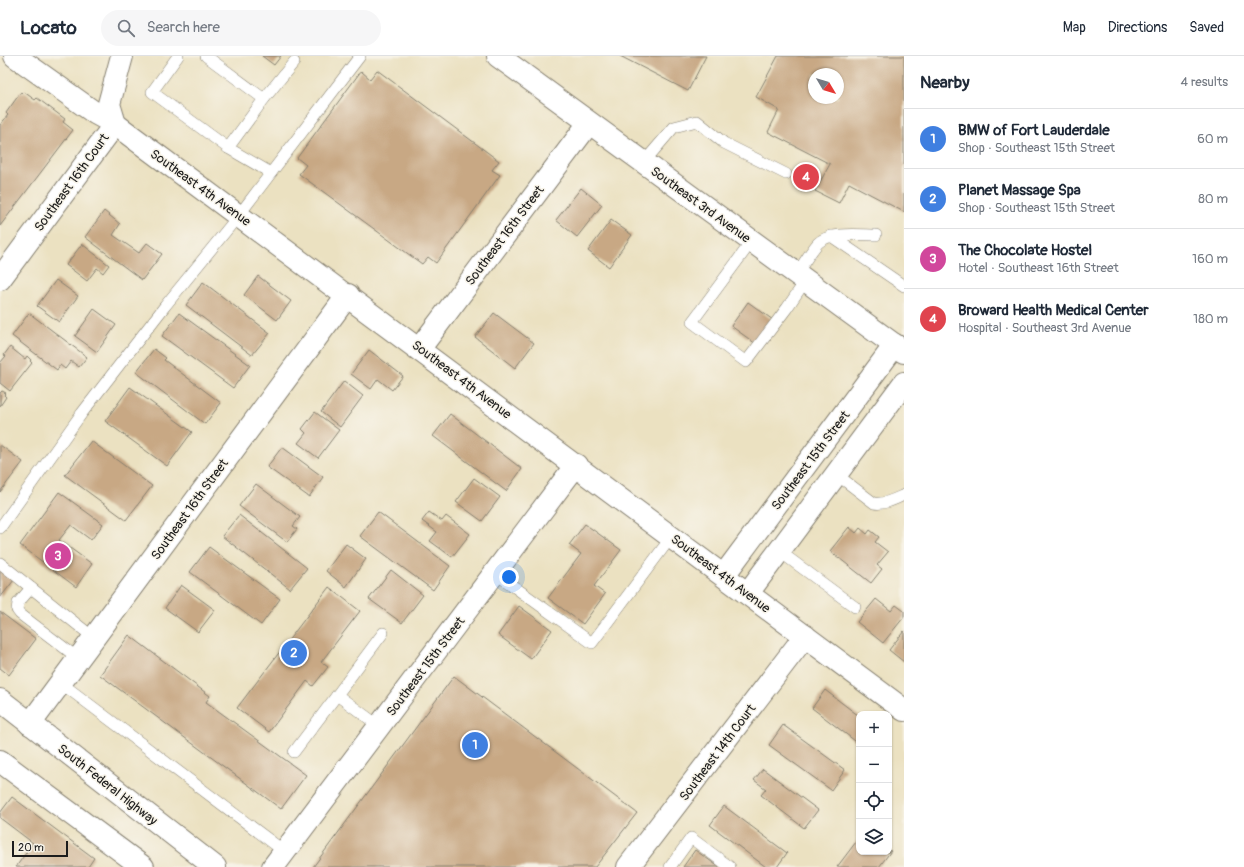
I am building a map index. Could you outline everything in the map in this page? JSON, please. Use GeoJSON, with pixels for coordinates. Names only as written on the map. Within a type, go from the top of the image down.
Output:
{"type":"FeatureCollection","features":[{"type":"Feature","properties":{"kind":"street","name":"Southeast 4th Avenue"},"geometry":{"type":"LineString","coordinates":[[15,56],[95,113],[115,124],[348,295],[904,710]]}},
{"type":"Feature","properties":{"kind":"street","name":"Southeast 16th Court"},"geometry":{"type":"LineString","coordinates":[[0,279],[115,124],[109,104],[122,56]]}},
{"type":"Feature","properties":{"kind":"street","name":"Southeast 3rd Avenue"},"geometry":{"type":"LineString","coordinates":[[498,56],[900,349]]}},
{"type":"Feature","properties":{"kind":"street","name":"Southeast 16th Street"},"geometry":{"type":"LineString","coordinates":[[420,348],[589,123]]}},
{"type":"Feature","properties":{"kind":"street","name":"Southeast 16th Street"},"geometry":{"type":"LineString","coordinates":[[30,724],[348,295]]}},
{"type":"Feature","properties":{"kind":"street","name":"Southeast 15th Street"},"geometry":{"type":"LineString","coordinates":[[724,575],[900,349]]}},
{"type":"Feature","properties":{"kind":"street"},"geometry":{"type":"LineString","coordinates":[[748,593],[904,383]]}},
{"type":"Feature","properties":{"kind":"street","name":"Southeast 15th Street"},"geometry":{"type":"LineString","coordinates":[[279,859],[576,465]]}},
{"type":"Feature","properties":{"kind":"street","name":"Southeast 14th Court"},"geometry":{"type":"LineString","coordinates":[[628,867],[805,636]]}},
{"type":"Feature","properties":{"kind":"street","name":"South Federal Highway"},"geometry":{"type":"LineString","coordinates":[[0,700],[215,867]]}},
{"type":"Feature","properties":{"kind":"street"},"geometry":{"type":"LineString","coordinates":[[0,761],[142,867]]}},
{"type":"Feature","properties":{"kind":"lane"},"geometry":{"type":"LineString","coordinates":[[178,56],[152,92],[228,148],[271,173]]}},
{"type":"Feature","properties":{"kind":"lane"},"geometry":{"type":"LineString","coordinates":[[206,56],[264,100]]}},
{"type":"Feature","properties":{"kind":"lane"},"geometry":{"type":"LineString","coordinates":[[0,528],[82,413],[165,306],[239,215],[360,56]]}},
{"type":"Feature","properties":{"kind":"lane"},"geometry":{"type":"LineString","coordinates":[[228,148],[294,62]]}},
{"type":"Feature","properties":{"kind":"lane"},"geometry":{"type":"LineString","coordinates":[[644,162],[674,127],[697,121],[724,143],[786,174]]}},
{"type":"Feature","properties":{"kind":"lane"},"geometry":{"type":"LineString","coordinates":[[752,241],[692,322],[746,362],[788,308],[801,277],[819,242],[831,236],[876,235]]}},
{"type":"Feature","properties":{"kind":"lane"},"geometry":{"type":"LineString","coordinates":[[831,236],[904,286]]}},
{"type":"Feature","properties":{"kind":"lane"},"geometry":{"type":"LineString","coordinates":[[836,474],[874,502],[879,504],[904,495]]}},
{"type":"Feature","properties":{"kind":"lane"},"geometry":{"type":"LineString","coordinates":[[495,573],[592,643],[672,536]]}},
{"type":"Feature","properties":{"kind":"lane"},"geometry":{"type":"LineString","coordinates":[[779,551],[855,607]]}},
{"type":"Feature","properties":{"kind":"lane"},"geometry":{"type":"LineString","coordinates":[[0,563],[94,638]]}},
{"type":"Feature","properties":{"kind":"lane"},"geometry":{"type":"LineString","coordinates":[[30,588],[18,603],[17,610],[20,614],[79,659]]}},
{"type":"Feature","properties":{"kind":"lane"},"geometry":{"type":"LineString","coordinates":[[294,752],[383,633]]}},
{"type":"Feature","properties":{"kind":"lane"},"geometry":{"type":"LineString","coordinates":[[61,683],[279,859]]}},
{"type":"Feature","properties":{"kind":"lane"},"geometry":{"type":"LineString","coordinates":[[337,695],[380,726]]}},
{"type":"Feature","properties":{"kind":"lane"},"geometry":{"type":"LineString","coordinates":[[670,867],[691,838],[730,867]]}},
{"type":"Feature","properties":{"kind":"building"},"geometry":{"type":"Polygon","coordinates":[[[262,56],[281,56],[274,65],[262,56]]]}},
{"type":"Feature","properties":{"kind":"building"},"geometry":{"type":"Polygon","coordinates":[[[620,56],[706,56],[688,91],[620,56]]]}},
{"type":"Feature","properties":{"kind":"building"},"geometry":{"type":"Polygon","coordinates":[[[778,56],[904,56],[904,212],[849,183],[839,203],[815,191],[830,164],[768,132],[779,110],[756,97],[778,56]]]}},
{"type":"Feature","properties":{"kind":"building"},"geometry":{"type":"Polygon","coordinates":[[[377,70],[499,161],[492,170],[500,175],[436,263],[428,257],[422,264],[299,174],[306,165],[297,158],[361,71],[370,79],[377,70]]]}},
{"type":"Feature","properties":{"kind":"building"},"geometry":{"type":"Polygon","coordinates":[[[21,92],[23,94],[24,92],[35,100],[37,98],[65,119],[63,122],[73,130],[0,226],[0,125],[8,115],[6,113],[21,92]]]}},
{"type":"Feature","properties":{"kind":"building"},"geometry":{"type":"Polygon","coordinates":[[[581,188],[602,205],[577,237],[556,220],[581,188]]]}},
{"type":"Feature","properties":{"kind":"building"},"geometry":{"type":"Polygon","coordinates":[[[104,211],[120,224],[113,235],[139,253],[147,243],[162,254],[142,280],[85,237],[104,211]]]}},
{"type":"Feature","properties":{"kind":"building"},"geometry":{"type":"Polygon","coordinates":[[[611,220],[632,235],[609,267],[588,251],[611,220]]]}},
{"type":"Feature","properties":{"kind":"building"},"geometry":{"type":"Polygon","coordinates":[[[82,244],[109,265],[103,273],[97,268],[87,281],[66,265],[82,244]]]}},
{"type":"Feature","properties":{"kind":"building"},"geometry":{"type":"Polygon","coordinates":[[[258,276],[291,301],[277,320],[244,295],[258,276]]]}},
{"type":"Feature","properties":{"kind":"building"},"geometry":{"type":"Polygon","coordinates":[[[56,280],[78,296],[59,322],[37,306],[56,280]]]}},
{"type":"Feature","properties":{"kind":"building"},"geometry":{"type":"Polygon","coordinates":[[[203,282],[270,333],[252,355],[186,305],[203,282]]]}},
{"type":"Feature","properties":{"kind":"building"},"geometry":{"type":"Polygon","coordinates":[[[748,302],[773,320],[756,344],[731,326],[748,302]]]}},
{"type":"Feature","properties":{"kind":"building"},"geometry":{"type":"Polygon","coordinates":[[[94,309],[116,325],[97,352],[75,336],[94,309]]]}},
{"type":"Feature","properties":{"kind":"building"},"geometry":{"type":"Polygon","coordinates":[[[29,313],[87,357],[79,367],[71,361],[65,369],[60,365],[57,370],[12,336],[29,313]]]}},
{"type":"Feature","properties":{"kind":"building"},"geometry":{"type":"Polygon","coordinates":[[[179,313],[250,365],[233,388],[162,336],[179,313]]]}},
{"type":"Feature","properties":{"kind":"building"},"geometry":{"type":"Polygon","coordinates":[[[494,313],[534,343],[515,368],[475,337],[494,313]]]}},
{"type":"Feature","properties":{"kind":"building"},"geometry":{"type":"Polygon","coordinates":[[[10,347],[25,359],[27,356],[32,363],[10,391],[0,383],[0,363],[6,356],[4,355],[10,347]]]}},
{"type":"Feature","properties":{"kind":"building"},"geometry":{"type":"Polygon","coordinates":[[[154,349],[166,358],[164,360],[221,403],[205,424],[136,372],[154,349]]]}},
{"type":"Feature","properties":{"kind":"building"},"geometry":{"type":"Polygon","coordinates":[[[369,350],[403,376],[392,390],[378,379],[371,389],[351,374],[369,350]]]}},
{"type":"Feature","properties":{"kind":"building"},"geometry":{"type":"Polygon","coordinates":[[[344,381],[363,396],[340,427],[321,412],[344,381]]]}},
{"type":"Feature","properties":{"kind":"building"},"geometry":{"type":"Polygon","coordinates":[[[130,387],[192,432],[167,466],[105,421],[130,387]]]}},
{"type":"Feature","properties":{"kind":"building"},"geometry":{"type":"Polygon","coordinates":[[[2,391],[6,393],[4,395],[6,397],[0,406],[0,393],[2,391]]]}},
{"type":"Feature","properties":{"kind":"building"},"geometry":{"type":"Polygon","coordinates":[[[315,412],[339,430],[318,458],[298,443],[306,433],[302,429],[315,412]]]}},
{"type":"Feature","properties":{"kind":"building"},"geometry":{"type":"Polygon","coordinates":[[[450,414],[522,469],[506,491],[433,436],[450,414]]]}},
{"type":"Feature","properties":{"kind":"building"},"geometry":{"type":"Polygon","coordinates":[[[91,441],[152,486],[126,520],[65,475],[91,441]]]}},
{"type":"Feature","properties":{"kind":"building"},"geometry":{"type":"Polygon","coordinates":[[[0,445],[23,462],[0,492],[0,445]]]}},
{"type":"Feature","properties":{"kind":"building"},"geometry":{"type":"Polygon","coordinates":[[[282,447],[323,477],[309,497],[267,467],[282,447]]]}},
{"type":"Feature","properties":{"kind":"building"},"geometry":{"type":"Polygon","coordinates":[[[474,478],[500,497],[482,521],[456,502],[474,478]]]}},
{"type":"Feature","properties":{"kind":"building"},"geometry":{"type":"Polygon","coordinates":[[[256,484],[300,517],[293,526],[297,529],[287,542],[239,506],[256,484]]]}},
{"type":"Feature","properties":{"kind":"building"},"geometry":{"type":"Polygon","coordinates":[[[59,492],[103,524],[91,540],[71,525],[59,540],[92,564],[76,587],[20,545],[59,492]]]}},
{"type":"Feature","properties":{"kind":"building"},"geometry":{"type":"Polygon","coordinates":[[[378,512],[450,566],[433,590],[360,536],[378,512]]]}},
{"type":"Feature","properties":{"kind":"building"},"geometry":{"type":"Polygon","coordinates":[[[429,512],[442,521],[446,516],[470,534],[452,557],[430,541],[437,532],[422,521],[429,512]]]}},
{"type":"Feature","properties":{"kind":"building"},"geometry":{"type":"Polygon","coordinates":[[[239,515],[307,568],[290,589],[222,536],[239,515]]]}},
{"type":"Feature","properties":{"kind":"building"},"geometry":{"type":"Polygon","coordinates":[[[585,524],[621,550],[594,586],[605,594],[583,624],[548,598],[581,554],[569,545],[585,524]]]}},
{"type":"Feature","properties":{"kind":"building"},"geometry":{"type":"Polygon","coordinates":[[[849,527],[856,533],[860,528],[867,534],[870,530],[879,537],[875,542],[888,552],[877,565],[882,569],[871,583],[830,551],[849,527]]]}},
{"type":"Feature","properties":{"kind":"building"},"geometry":{"type":"Polygon","coordinates":[[[346,544],[366,559],[346,587],[326,571],[346,544]]]}},
{"type":"Feature","properties":{"kind":"building"},"geometry":{"type":"Polygon","coordinates":[[[209,547],[280,599],[261,625],[190,572],[209,547]]]}},
{"type":"Feature","properties":{"kind":"building"},"geometry":{"type":"Polygon","coordinates":[[[0,570],[14,580],[0,598],[0,570]]]}},
{"type":"Feature","properties":{"kind":"building"},"geometry":{"type":"Polygon","coordinates":[[[391,570],[423,595],[402,623],[369,599],[391,570]]]}},
{"type":"Feature","properties":{"kind":"building"},"geometry":{"type":"Polygon","coordinates":[[[181,585],[215,610],[198,632],[165,608],[181,585]]]}},
{"type":"Feature","properties":{"kind":"building"},"geometry":{"type":"Polygon","coordinates":[[[329,587],[360,611],[321,662],[328,667],[313,686],[307,681],[269,732],[237,708],[329,587]]]}},
{"type":"Feature","properties":{"kind":"building"},"geometry":{"type":"Polygon","coordinates":[[[876,599],[891,611],[896,605],[904,611],[904,617],[883,643],[857,622],[876,599]]]}},
{"type":"Feature","properties":{"kind":"building"},"geometry":{"type":"Polygon","coordinates":[[[519,606],[552,630],[531,659],[498,635],[519,606]]]}},
{"type":"Feature","properties":{"kind":"building"},"geometry":{"type":"Polygon","coordinates":[[[0,612],[36,639],[9,675],[0,668],[0,612]]]}},
{"type":"Feature","properties":{"kind":"building"},"geometry":{"type":"Polygon","coordinates":[[[904,631],[904,662],[889,650],[904,631]]]}},
{"type":"Feature","properties":{"kind":"building"},"geometry":{"type":"Polygon","coordinates":[[[129,635],[210,696],[206,702],[306,775],[281,809],[100,675],[129,635]]]}},
{"type":"Feature","properties":{"kind":"building"},"geometry":{"type":"Polygon","coordinates":[[[454,676],[637,813],[595,867],[313,867],[454,676]]]}},
{"type":"Feature","properties":{"kind":"building"},"geometry":{"type":"Polygon","coordinates":[[[825,690],[856,714],[856,742],[812,708],[825,690]]]}},
{"type":"Feature","properties":{"kind":"building"},"geometry":{"type":"Polygon","coordinates":[[[783,725],[845,770],[831,790],[769,745],[783,725]]]}},
{"type":"Feature","properties":{"kind":"building"},"geometry":{"type":"Polygon","coordinates":[[[763,769],[818,810],[804,828],[761,795],[766,789],[754,780],[763,769]]]}},
{"type":"Feature","properties":{"kind":"building"},"geometry":{"type":"Polygon","coordinates":[[[12,797],[94,858],[88,867],[16,867],[33,843],[0,818],[0,813],[12,797]]]}},
{"type":"Feature","properties":{"kind":"building"},"geometry":{"type":"Polygon","coordinates":[[[724,806],[787,853],[777,867],[766,867],[710,825],[724,806]]]}},
{"type":"Feature","properties":{"kind":"building"},"geometry":{"type":"Polygon","coordinates":[[[856,842],[856,855],[888,855],[879,867],[837,867],[856,842]]]}},
{"type":"Feature","properties":{"kind":"building"},"geometry":{"type":"Polygon","coordinates":[[[695,850],[719,867],[683,867],[695,850]]]}},
{"type":"Feature","properties":{"kind":"place","name":"Broward Health Medical Center"},"geometry":{"type":"Point","coordinates":[806,177]}},
{"type":"Feature","properties":{"kind":"place","name":"The Chocolate Hostel"},"geometry":{"type":"Point","coordinates":[58,556]}},
{"type":"Feature","properties":{"kind":"place","name":"Planet Massage Spa"},"geometry":{"type":"Point","coordinates":[294,653]}},
{"type":"Feature","properties":{"kind":"place","name":"BMW of Fort Lauderdale"},"geometry":{"type":"Point","coordinates":[475,745]}}]}
